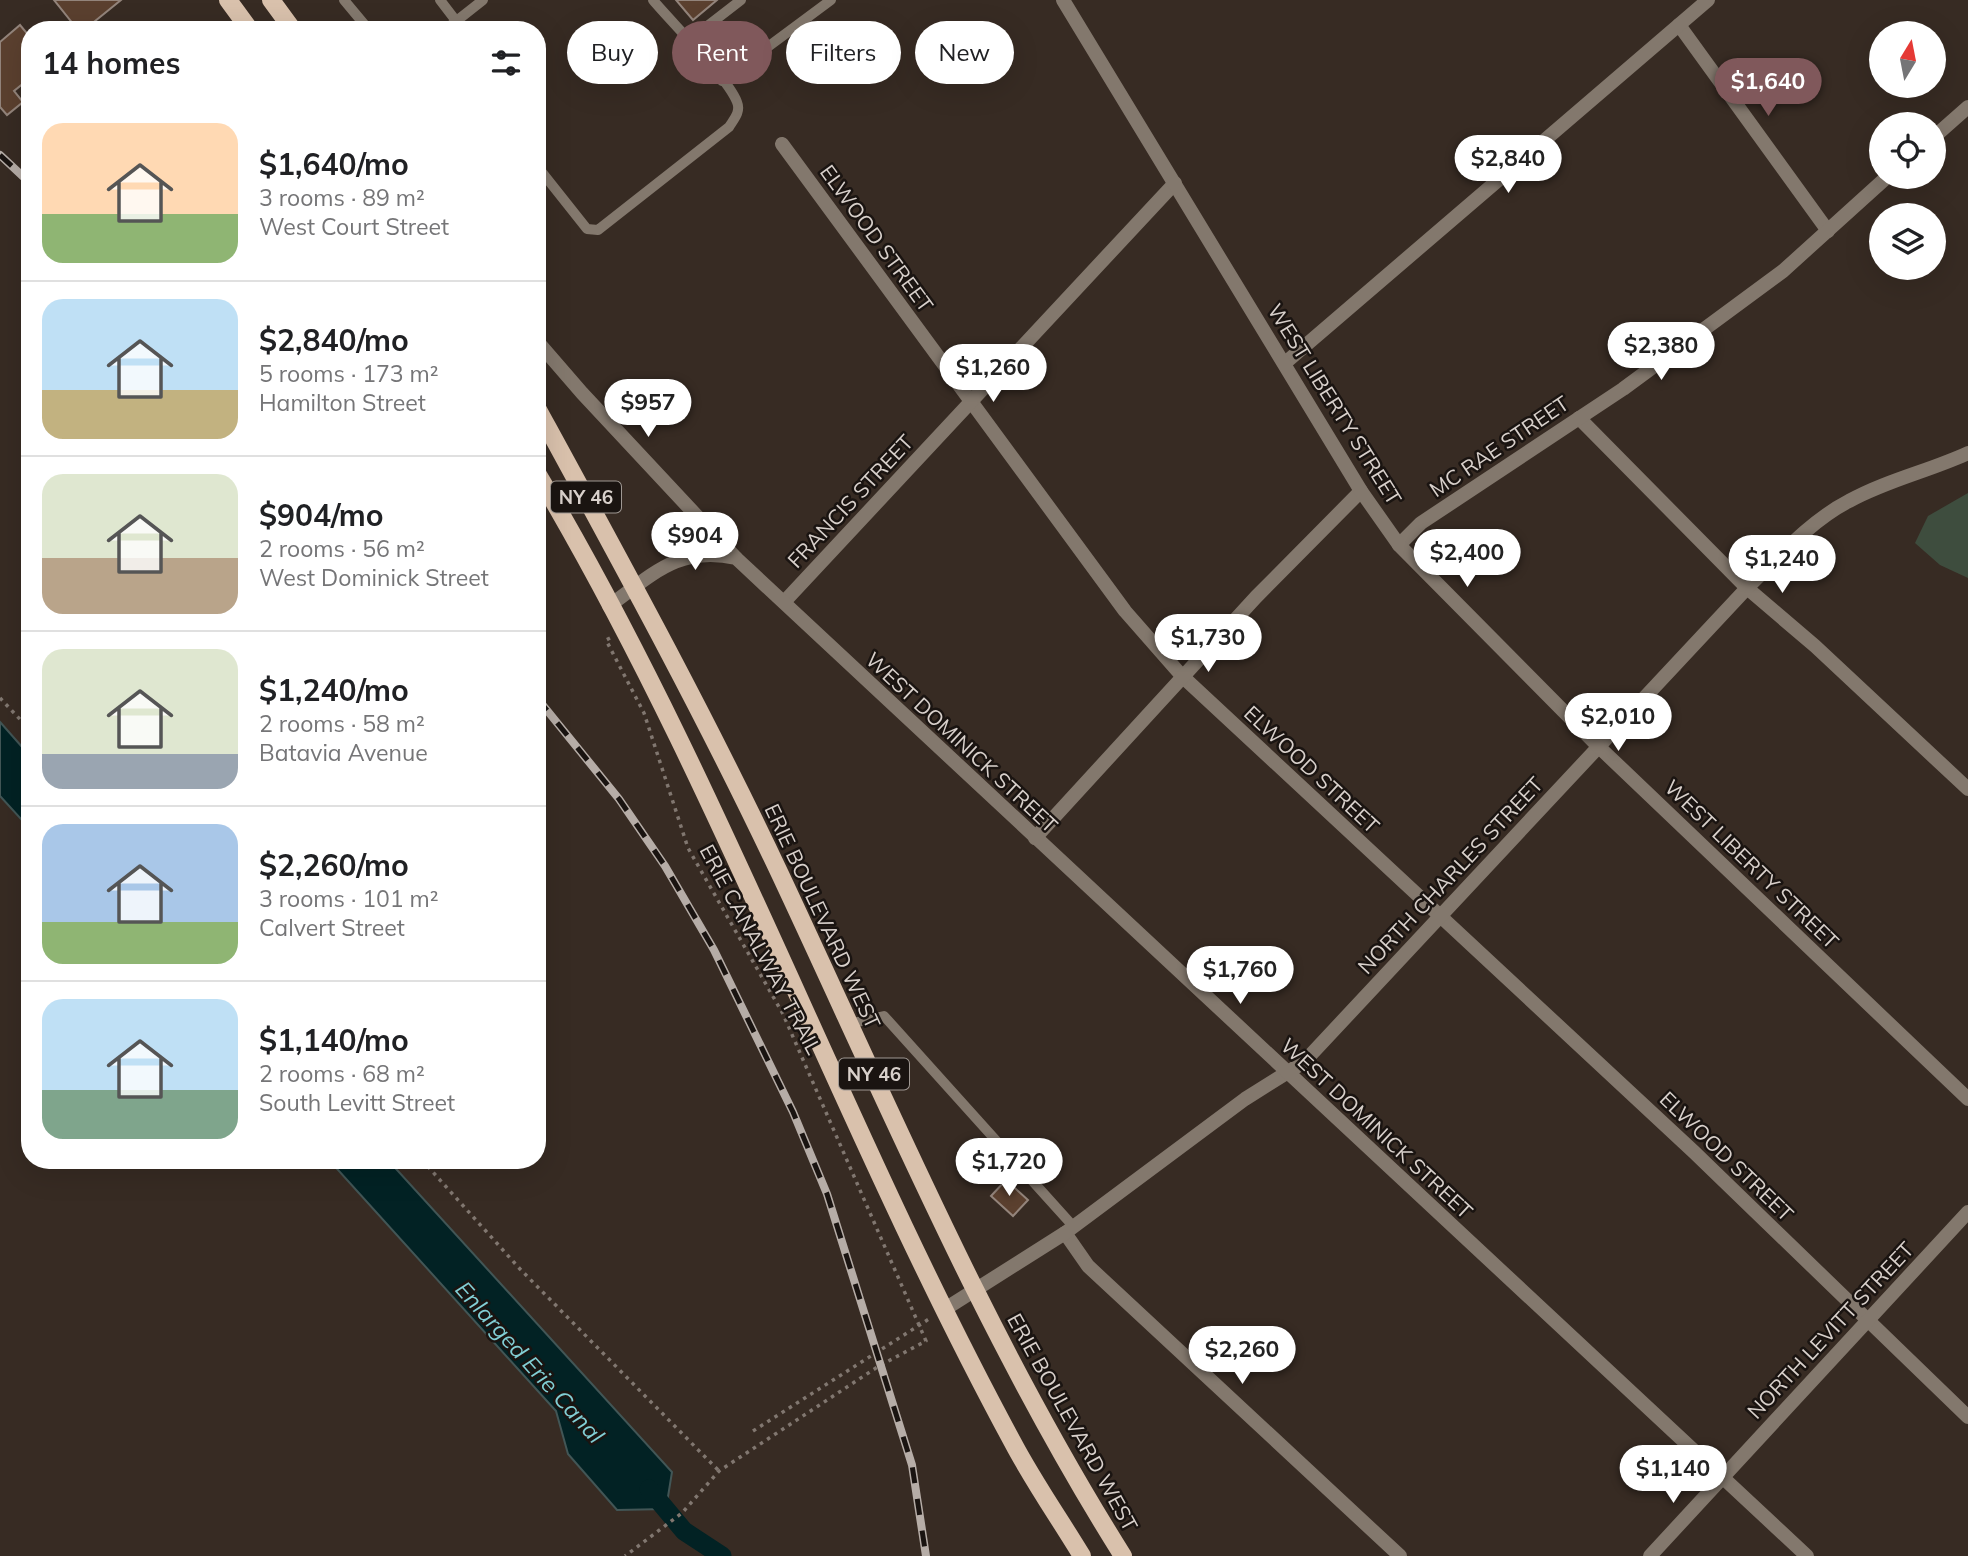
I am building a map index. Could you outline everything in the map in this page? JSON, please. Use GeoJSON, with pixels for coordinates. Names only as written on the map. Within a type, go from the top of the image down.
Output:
{"type":"FeatureCollection","features":[{"type":"Feature","properties":{"kind":"main road"},"geometry":{"type":"LineString","coordinates":[[228,0],[243,21]]}},
{"type":"Feature","properties":{"kind":"main road"},"geometry":{"type":"LineString","coordinates":[[271,0],[286,21]]}},
{"type":"Feature","properties":{"kind":"main road","name":"ERIE BOULEVARD WEST"},"geometry":{"type":"LineString","coordinates":[[546,424],[636,586],[779,871],[974,1289],[1069,1470],[1123,1556]]}},
{"type":"Feature","properties":{"kind":"main road","name":"NY 46"},"geometry":{"type":"LineString","coordinates":[[546,490],[670,720],[945,1309],[1013,1443],[1082,1556]]}},
{"type":"Feature","properties":{"kind":"street","name":"WEST LIBERTY STREET"},"geometry":{"type":"LineString","coordinates":[[1063,0],[1361,491],[1399,545],[1599,747],[1968,1099]]}},
{"type":"Feature","properties":{"kind":"street"},"geometry":{"type":"LineString","coordinates":[[1285,363],[1708,0]]}},
{"type":"Feature","properties":{"kind":"street"},"geometry":{"type":"LineString","coordinates":[[1679,25],[1828,231]]}},
{"type":"Feature","properties":{"kind":"street"},"geometry":{"type":"LineString","coordinates":[[1946,126],[1968,107]]}},
{"type":"Feature","properties":{"kind":"street","name":"ELWOOD STREET"},"geometry":{"type":"LineString","coordinates":[[782,144],[1125,611],[1182,676],[1694,1152],[1968,1417]]}},
{"type":"Feature","properties":{"kind":"street","name":"FRANCIS STREET"},"geometry":{"type":"LineString","coordinates":[[785,601],[1175,183]]}},
{"type":"Feature","properties":{"kind":"street","name":"MC RAE STREET"},"geometry":{"type":"LineString","coordinates":[[1399,545],[1421,523],[1579,418],[1783,271],[1874,189]]}},
{"type":"Feature","properties":{"kind":"street","name":"WEST DOMINICK STREET"},"geometry":{"type":"LineString","coordinates":[[546,351],[736,558],[1807,1556]]}},
{"type":"Feature","properties":{"kind":"street"},"geometry":{"type":"LineString","coordinates":[[1579,418],[1747,588],[1815,646],[1968,789]]}},
{"type":"Feature","properties":{"kind":"street","name":"NORTH CHARLES STREET"},"geometry":{"type":"LineString","coordinates":[[945,1309],[1069,1230],[1245,1099],[1304,1062],[1747,588],[1797,540],[1846,502],[1885,482],[1968,453]]}},
{"type":"Feature","properties":{"kind":"street"},"geometry":{"type":"LineString","coordinates":[[1035,838],[1182,676],[1361,491]]}},
{"type":"Feature","properties":{"kind":"street"},"geometry":{"type":"LineString","coordinates":[[609,606],[674,561],[692,554],[716,553],[736,558]]}},
{"type":"Feature","properties":{"kind":"street","name":"NORTH LEVITT STREET"},"geometry":{"type":"LineString","coordinates":[[1650,1556],[1968,1212]]}},
{"type":"Feature","properties":{"kind":"street"},"geometry":{"type":"LineString","coordinates":[[1069,1230],[1088,1266],[1401,1556]]}},
{"type":"Feature","properties":{"kind":"lane"},"geometry":{"type":"LineString","coordinates":[[344,0],[362,21]]}},
{"type":"Feature","properties":{"kind":"lane"},"geometry":{"type":"LineString","coordinates":[[440,0],[456,21],[483,0]]}},
{"type":"Feature","properties":{"kind":"lane"},"geometry":{"type":"LineString","coordinates":[[653,0],[672,22]]}},
{"type":"Feature","properties":{"kind":"lane"},"geometry":{"type":"LineString","coordinates":[[714,21],[741,0]]}},
{"type":"Feature","properties":{"kind":"lane"},"geometry":{"type":"LineString","coordinates":[[772,44],[831,0]]}},
{"type":"Feature","properties":{"kind":"lane"},"geometry":{"type":"LineString","coordinates":[[546,177],[587,229],[598,230],[729,127],[738,115],[737,103],[724,84]]}},
{"type":"Feature","properties":{"kind":"lane"},"geometry":{"type":"LineString","coordinates":[[849,1024],[884,1016],[1069,1230]]}},
{"type":"Feature","properties":{"kind":"path","name":"ERIE CANALWAY TRAIL"},"geometry":{"type":"LineString","coordinates":[[624,632],[606,640],[644,713],[688,848],[783,1014],[919,1325]]}},
{"type":"Feature","properties":{"kind":"path"},"geometry":{"type":"LineString","coordinates":[[0,698],[21,720]]}},
{"type":"Feature","properties":{"kind":"path"},"geometry":{"type":"LineString","coordinates":[[430,1169],[520,1269],[719,1471]]}},
{"type":"Feature","properties":{"kind":"path"},"geometry":{"type":"LineString","coordinates":[[753,1431],[945,1309]]}},
{"type":"Feature","properties":{"kind":"path"},"geometry":{"type":"LineString","coordinates":[[625,1556],[668,1525],[719,1471],[879,1366],[926,1342],[919,1325]]}},
{"type":"Feature","properties":{"kind":"green space"},"geometry":{"type":"Polygon","coordinates":[[[1968,493],[1968,578],[1940,565],[1915,543],[1928,516],[1968,493]]]}},
{"type":"Feature","properties":{"kind":"water"},"geometry":{"type":"Polygon","coordinates":[[[0,722],[21,746],[21,819],[0,796],[0,722]]]}},
{"type":"Feature","properties":{"kind":"water"},"geometry":{"type":"Polygon","coordinates":[[[337,1169],[396,1169],[672,1472],[666,1509],[617,1510],[568,1454],[556,1411],[337,1169]]]}},
{"type":"Feature","properties":{"kind":"building"},"geometry":{"type":"Polygon","coordinates":[[[54,0],[121,0],[95,21],[71,21],[54,0]]]}},
{"type":"Feature","properties":{"kind":"building"},"geometry":{"type":"Polygon","coordinates":[[[676,0],[717,0],[693,20],[676,0]]]}},
{"type":"Feature","properties":{"kind":"building"},"geometry":{"type":"Polygon","coordinates":[[[21,26],[21,85],[14,91],[21,104],[7,115],[0,107],[0,42],[21,26]]]}},
{"type":"Feature","properties":{"kind":"building"},"geometry":{"type":"Polygon","coordinates":[[[1006,1180],[1028,1200],[1013,1216],[991,1196],[1006,1180]]]}},
{"type":"Feature","properties":{"kind":"waterway","name":"Enlarged Erie Canal"},"geometry":{"type":"LineString","coordinates":[[649,1489],[684,1531],[722,1556]]}},
{"type":"Feature","properties":{"kind":"railway"},"geometry":{"type":"LineString","coordinates":[[0,155],[21,175]]}},
{"type":"Feature","properties":{"kind":"railway"},"geometry":{"type":"LineString","coordinates":[[546,709],[619,799],[665,866],[714,950],[793,1112],[827,1194],[912,1465],[926,1556]]}}]}
